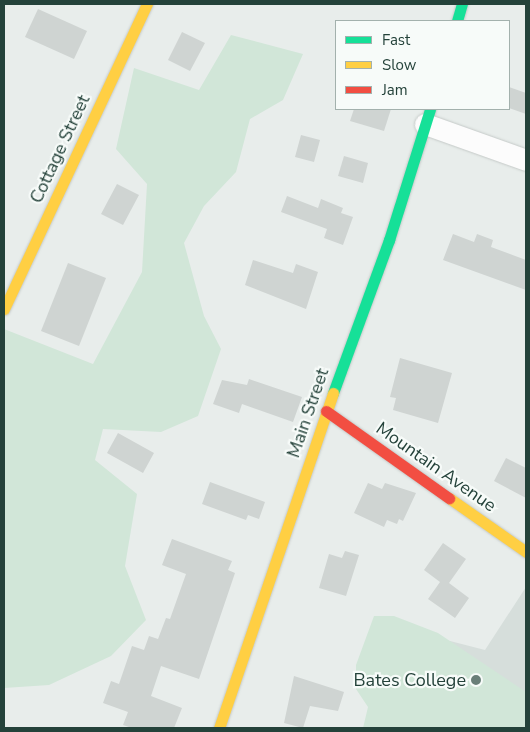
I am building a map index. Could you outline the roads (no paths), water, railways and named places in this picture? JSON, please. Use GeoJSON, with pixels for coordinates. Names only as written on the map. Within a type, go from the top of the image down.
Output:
{"type":"FeatureCollection","features":[{"type":"Feature","properties":{"kind":"main road","name":"Cottage Street"},"geometry":{"type":"LineString","coordinates":[[4,309],[148,4]]}},
{"type":"Feature","properties":{"kind":"main road"},"geometry":{"type":"LineString","coordinates":[[457,20],[462,4]]}},
{"type":"Feature","properties":{"kind":"main road","name":"Main Street"},"geometry":{"type":"LineString","coordinates":[[219,728],[326,411],[390,240],[428,116]]}},
{"type":"Feature","properties":{"kind":"main road","name":"Mountain Avenue"},"geometry":{"type":"LineString","coordinates":[[326,411],[526,552]]}},
{"type":"Feature","properties":{"kind":"street"},"geometry":{"type":"LineString","coordinates":[[428,116],[526,160]]}},
{"type":"Feature","properties":{"kind":"place","name":"Bates College"},"geometry":{"type":"Point","coordinates":[476,680]}}]}
